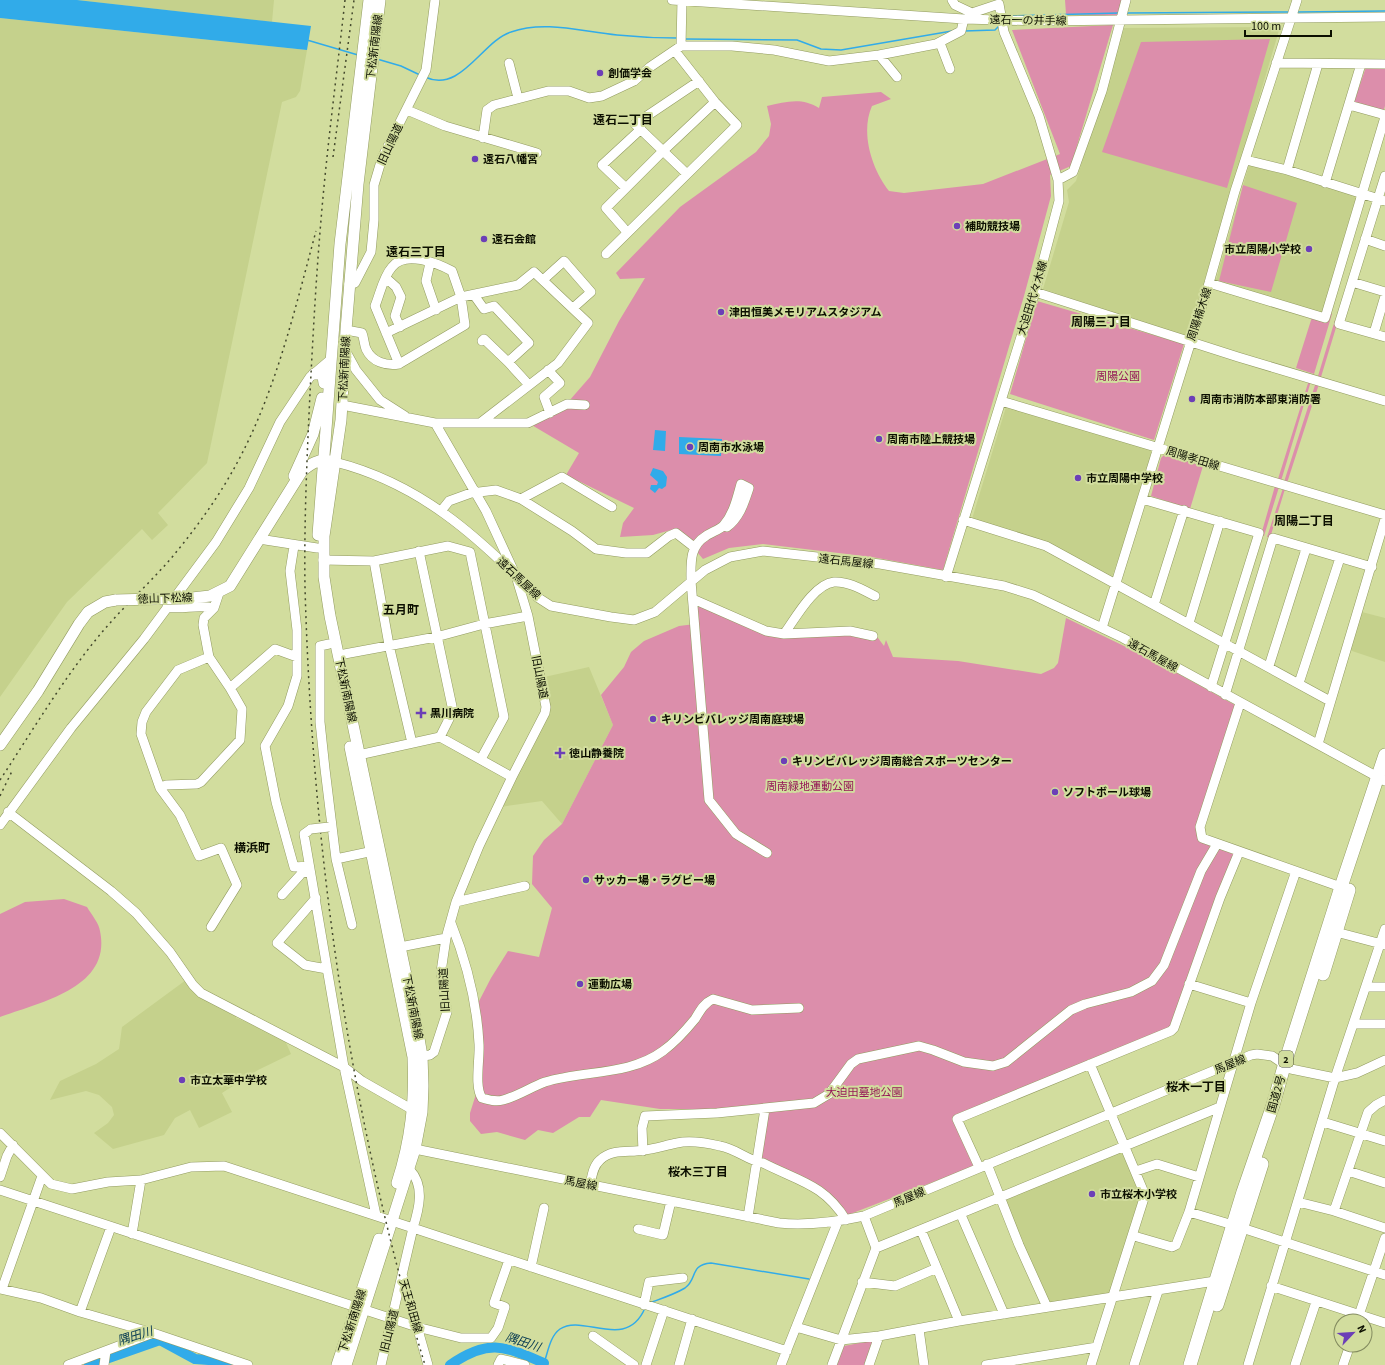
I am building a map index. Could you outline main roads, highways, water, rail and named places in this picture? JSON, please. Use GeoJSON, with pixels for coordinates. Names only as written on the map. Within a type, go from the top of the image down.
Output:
{"type":"FeatureCollection","features":[{"type":"Feature","properties":{"kind":"highway","name":"国道2号"},"geometry":{"type":"LineString","coordinates":[[1198,1365],[1273,1105],[1336,932],[1383,780],[1385,755]]}},
{"type":"Feature","properties":{"kind":"highway","name":"国道2号"},"geometry":{"type":"LineString","coordinates":[[1288,1066],[1341,887],[1383,780]]}},
{"type":"Feature","properties":{"kind":"highway","name":"国道2号"},"geometry":{"type":"LineString","coordinates":[[1190,1365],[1215,1281],[1237,1227]]}},
{"type":"Feature","properties":{"kind":"main road","name":"下松新南陽線"},"geometry":{"type":"LineString","coordinates":[[346,1365],[385,1218],[412,1148],[422,1112],[417,1057],[396,948],[356,756],[329,644],[319,595],[317,548],[322,460],[325,440],[326,380],[330,360],[341,236],[361,56],[369,0]]}},
{"type":"Feature","properties":{"kind":"main road","name":"下松新南陽線"},"geometry":{"type":"LineString","coordinates":[[356,756],[339,655],[328,602],[323,560],[324,536],[342,405],[349,284],[358,184],[380,0]]}},
{"type":"Feature","properties":{"kind":"main road"},"geometry":{"type":"LineString","coordinates":[[302,471],[325,440],[331,426],[338,371],[345,350]]}},
{"type":"Feature","properties":{"kind":"main road"},"geometry":{"type":"LineString","coordinates":[[266,529],[270,515],[298,469],[313,434],[326,380],[321,374],[314,374]]}},
{"type":"Feature","properties":{"kind":"main road"},"geometry":{"type":"LineString","coordinates":[[322,460],[335,462]]}},
{"type":"Feature","properties":{"kind":"main road","name":"徳山下松線"},"geometry":{"type":"LineString","coordinates":[[0,745],[38,691],[88,612],[105,602],[116,600],[192,598],[210,596],[219,593],[230,586],[302,471],[312,463],[322,460]]}},
{"type":"Feature","properties":{"kind":"main road","name":"下松新南陽線"},"geometry":{"type":"LineString","coordinates":[[385,1218],[410,1170],[414,1086],[417,1057]]}},
{"type":"Feature","properties":{"kind":"main road","name":"下松新南陽線"},"geometry":{"type":"LineString","coordinates":[[337,1365],[360,1308]]}},
{"type":"Feature","properties":{"kind":"water"},"geometry":{"type":"Polygon","coordinates":[[[0,0],[77,0],[311,26],[307,50],[0,18],[0,0]]]}},
{"type":"Feature","properties":{"kind":"water"},"geometry":{"type":"Polygon","coordinates":[[[655,430],[666,431],[665,451],[653,450],[655,430]]]}},
{"type":"Feature","properties":{"kind":"water"},"geometry":{"type":"Polygon","coordinates":[[[679,437],[722,439],[721,456],[679,454],[679,437]]]}},
{"type":"Feature","properties":{"kind":"water"},"geometry":{"type":"Polygon","coordinates":[[[653,468],[663,471],[667,477],[666,486],[662,489],[659,488],[655,493],[650,489],[651,485],[657,485],[658,482],[650,475],[653,468]]]}},
{"type":"Feature","properties":{"kind":"waterway"},"geometry":{"type":"LineString","coordinates":[[1297,12],[1385,11]]}},
{"type":"Feature","properties":{"kind":"waterway"},"geometry":{"type":"LineString","coordinates":[[1127,13],[1289,12]]}},
{"type":"Feature","properties":{"kind":"waterway"},"geometry":{"type":"LineString","coordinates":[[1007,16],[1119,13]]}},
{"type":"Feature","properties":{"kind":"waterway"},"geometry":{"type":"LineString","coordinates":[[964,31],[995,30],[1000,25]]}},
{"type":"Feature","properties":{"kind":"waterway"},"geometry":{"type":"LineString","coordinates":[[425,77],[438,80],[450,78],[460,73],[471,64],[500,37],[511,32],[524,29],[551,27],[624,36],[677,38]]}},
{"type":"Feature","properties":{"kind":"waterway"},"geometry":{"type":"LineString","coordinates":[[685,39],[797,40],[821,49],[841,50],[952,31]]}},
{"type":"Feature","properties":{"kind":"waterway"},"geometry":{"type":"LineString","coordinates":[[307,40],[358,55]]}},
{"type":"Feature","properties":{"kind":"waterway"},"geometry":{"type":"LineString","coordinates":[[377,59],[401,66],[420,75]]}},
{"type":"Feature","properties":{"kind":"waterway"},"geometry":{"type":"LineString","coordinates":[[652,1302],[685,1288],[691,1281],[699,1266],[704,1264],[711,1263],[809,1279]]}},
{"type":"Feature","properties":{"kind":"waterway"},"geometry":{"type":"LineString","coordinates":[[546,1365],[544,1363],[550,1344],[560,1329],[569,1325],[616,1330],[627,1328],[637,1321],[645,1308]]}},
{"type":"Feature","properties":{"kind":"waterway","name":"隅田川"},"geometry":{"type":"LineString","coordinates":[[89,1365],[160,1340],[195,1359],[222,1361],[233,1365]]}},
{"type":"Feature","properties":{"kind":"waterway","name":"隅田川"},"geometry":{"type":"LineString","coordinates":[[450,1365],[464,1356],[486,1348],[507,1349],[544,1363]]}},
{"type":"Feature","properties":{"kind":"railway"},"geometry":{"type":"LineString","coordinates":[[345,0],[323,193],[310,393],[305,563],[309,685],[316,783],[326,882],[339,980],[355,1078],[375,1175],[398,1271],[425,1365]]}},
{"type":"Feature","properties":{"kind":"railway"},"geometry":{"type":"LineString","coordinates":[[333,157],[354,0]]}},
{"type":"Feature","properties":{"kind":"railway"},"geometry":{"type":"LineString","coordinates":[[0,780],[49,704],[75,667],[111,621],[156,575],[191,534],[208,511],[237,463],[251,436],[274,379],[292,320],[316,231]]}},
{"type":"Feature","properties":{"kind":"railway"},"geometry":{"type":"LineString","coordinates":[[0,796],[13,769]]}},
{"type":"Feature","properties":{"kind":"place","name":"創価学会"},"geometry":{"type":"Point","coordinates":[600,73]}},
{"type":"Feature","properties":{"kind":"place","name":"遠石八幡宮"},"geometry":{"type":"Point","coordinates":[475,159]}},
{"type":"Feature","properties":{"kind":"place","name":"補助競技場"},"geometry":{"type":"Point","coordinates":[957,226]}},
{"type":"Feature","properties":{"kind":"place","name":"遠石会館"},"geometry":{"type":"Point","coordinates":[484,239]}},
{"type":"Feature","properties":{"kind":"place","name":"市立周陽小学校"},"geometry":{"type":"Point","coordinates":[1309,249]}},
{"type":"Feature","properties":{"kind":"place","name":"津田恒美メモリアムスタジアム"},"geometry":{"type":"Point","coordinates":[721,312]}},
{"type":"Feature","properties":{"kind":"place","name":"周南市消防本部東消防署"},"geometry":{"type":"Point","coordinates":[1192,399]}},
{"type":"Feature","properties":{"kind":"place","name":"周南市陸上競技場"},"geometry":{"type":"Point","coordinates":[879,439]}},
{"type":"Feature","properties":{"kind":"place","name":"周南市水泳場"},"geometry":{"type":"Point","coordinates":[690,447]}},
{"type":"Feature","properties":{"kind":"place","name":"市立周陽中学校"},"geometry":{"type":"Point","coordinates":[1078,478]}},
{"type":"Feature","properties":{"kind":"place","name":"黒川病院"},"geometry":{"type":"Point","coordinates":[421,713]}},
{"type":"Feature","properties":{"kind":"place","name":"キリンビバレッジ周南庭球場"},"geometry":{"type":"Point","coordinates":[653,719]}},
{"type":"Feature","properties":{"kind":"place","name":"徳山静養院"},"geometry":{"type":"Point","coordinates":[560,753]}},
{"type":"Feature","properties":{"kind":"place","name":"キリンビバレッジ周南総合スポーツセンター"},"geometry":{"type":"Point","coordinates":[784,761]}},
{"type":"Feature","properties":{"kind":"place","name":"ソフトボール球場"},"geometry":{"type":"Point","coordinates":[1055,792]}},
{"type":"Feature","properties":{"kind":"place","name":"サッカー場・ラグビー場"},"geometry":{"type":"Point","coordinates":[586,880]}},
{"type":"Feature","properties":{"kind":"place","name":"運動広場"},"geometry":{"type":"Point","coordinates":[580,984]}},
{"type":"Feature","properties":{"kind":"place","name":"市立太華中学校"},"geometry":{"type":"Point","coordinates":[182,1080]}},
{"type":"Feature","properties":{"kind":"place","name":"市立桜木小学校"},"geometry":{"type":"Point","coordinates":[1092,1194]}},
{"type":"Feature","properties":{"kind":"district","name":"遠石二丁目"},"geometry":{"type":"Point","coordinates":[623,120]}},
{"type":"Feature","properties":{"kind":"district","name":"遠石三丁目"},"geometry":{"type":"Point","coordinates":[416,252]}},
{"type":"Feature","properties":{"kind":"district","name":"周陽三丁目"},"geometry":{"type":"Point","coordinates":[1101,322]}},
{"type":"Feature","properties":{"kind":"district","name":"周陽二丁目"},"geometry":{"type":"Point","coordinates":[1304,521]}},
{"type":"Feature","properties":{"kind":"district","name":"五月町"},"geometry":{"type":"Point","coordinates":[401,610]}},
{"type":"Feature","properties":{"kind":"district","name":"横浜町"},"geometry":{"type":"Point","coordinates":[252,848]}},
{"type":"Feature","properties":{"kind":"district","name":"桜木一丁目"},"geometry":{"type":"Point","coordinates":[1196,1087]}},
{"type":"Feature","properties":{"kind":"district","name":"桜木三丁目"},"geometry":{"type":"Point","coordinates":[698,1172]}},
{"type":"Feature","properties":{"kind":"park label","name":"周陽公園"},"geometry":{"type":"Point","coordinates":[1118,376]}},
{"type":"Feature","properties":{"kind":"park label","name":"周南緑地運動公園"},"geometry":{"type":"Point","coordinates":[810,786]}},
{"type":"Feature","properties":{"kind":"park label","name":"大迫田墓地公園"},"geometry":{"type":"Point","coordinates":[864,1092]}}]}
